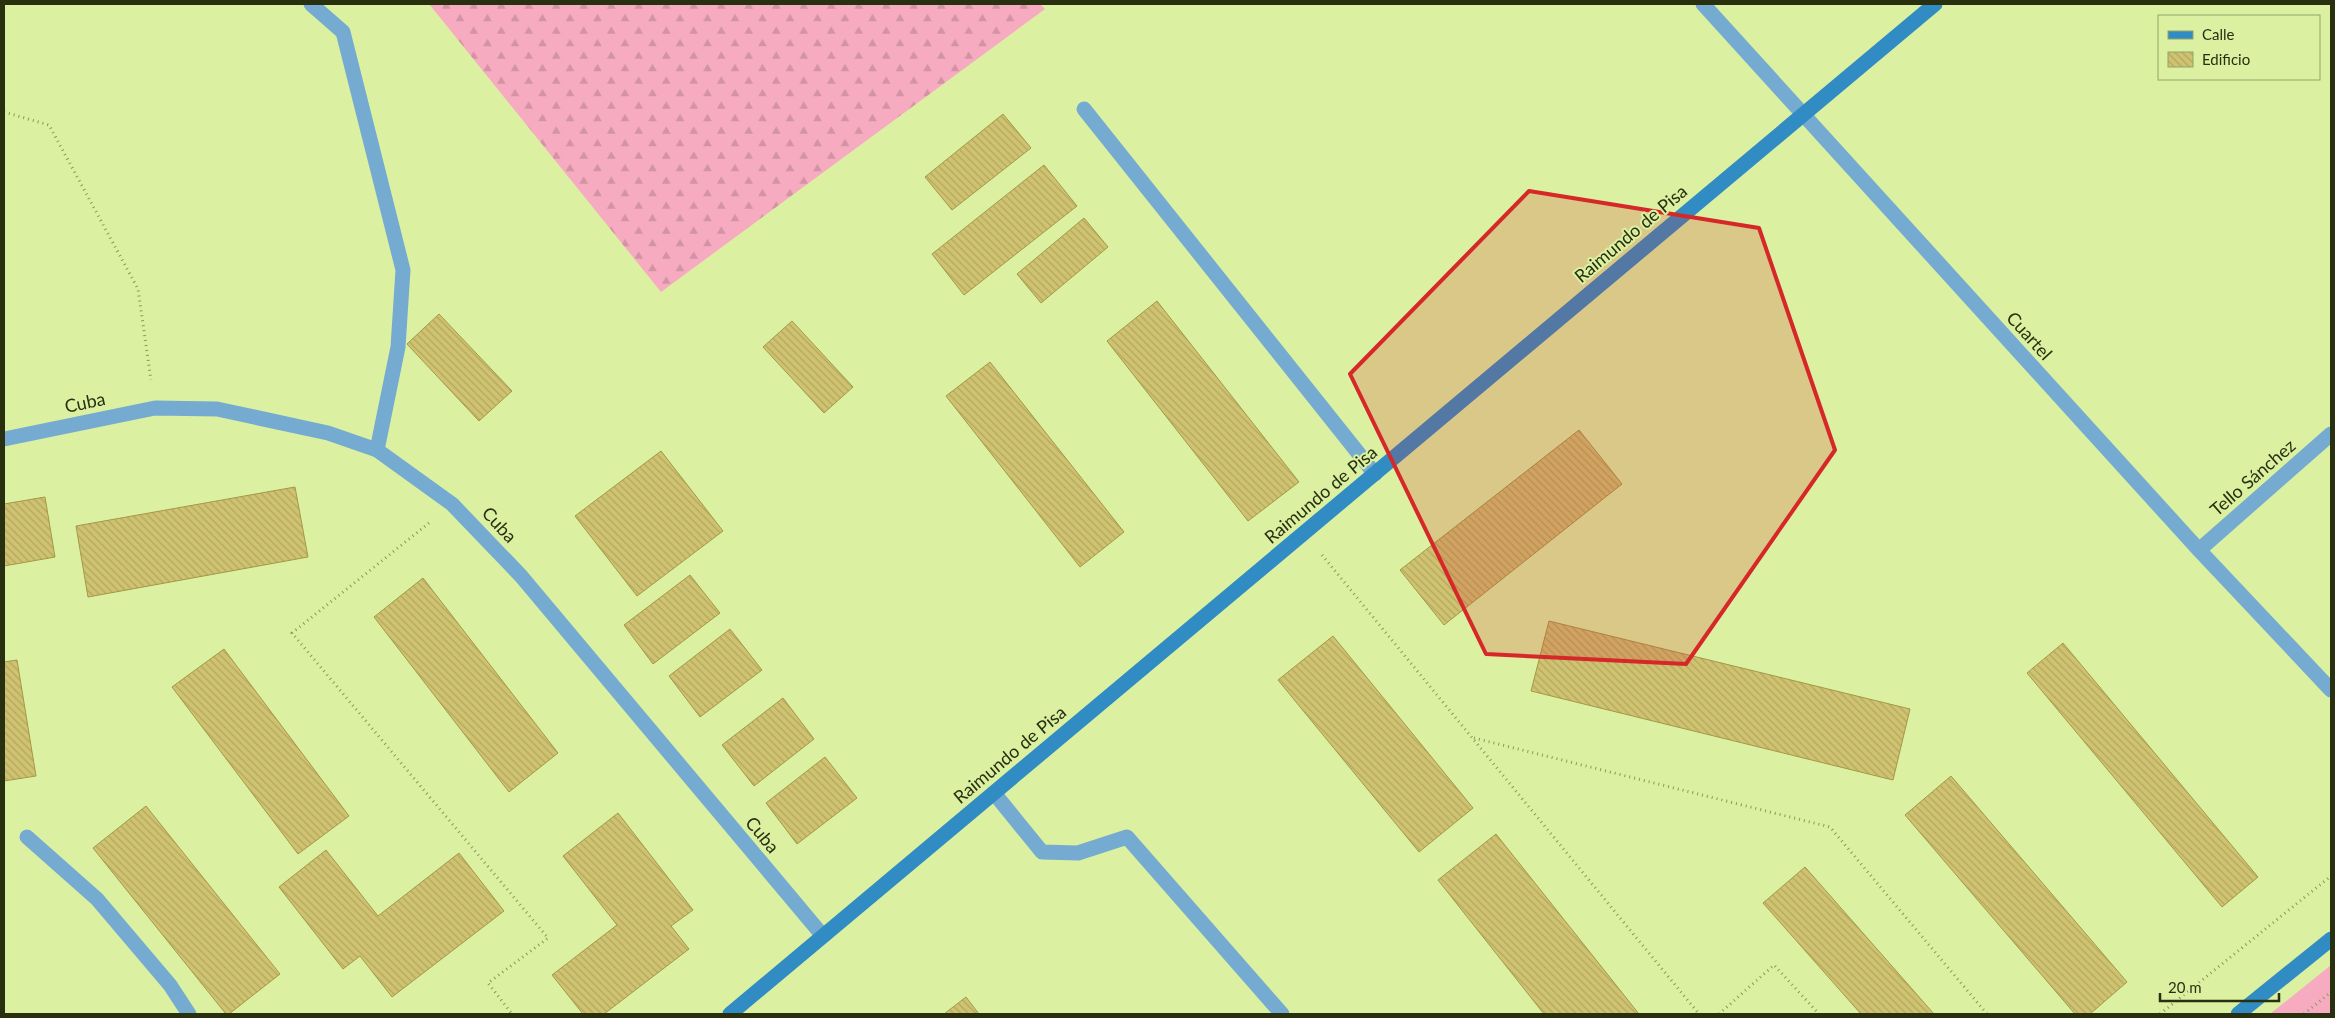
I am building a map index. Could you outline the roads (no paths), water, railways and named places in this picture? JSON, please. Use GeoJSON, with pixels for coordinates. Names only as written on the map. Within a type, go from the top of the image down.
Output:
{"type":"FeatureCollection","features":[{"type":"Feature","properties":{"kind":"street"},"geometry":{"type":"LineString","coordinates":[[311,4],[343,32],[403,270],[398,347],[377,450]]}},
{"type":"Feature","properties":{"kind":"street","name":"Cuartel"},"geometry":{"type":"LineString","coordinates":[[1703,4],[2198,550],[2331,690]]}},
{"type":"Feature","properties":{"kind":"street","name":"Raimundo de Pisa"},"geometry":{"type":"LineString","coordinates":[[730,1014],[1935,4]]}},
{"type":"Feature","properties":{"kind":"street"},"geometry":{"type":"LineString","coordinates":[[1084,109],[1375,474]]}},
{"type":"Feature","properties":{"kind":"street","name":"Cuba"},"geometry":{"type":"LineString","coordinates":[[4,439],[156,408],[216,409],[261,417],[328,433],[377,450],[452,504],[521,576],[823,936]]}},
{"type":"Feature","properties":{"kind":"street","name":"Tello Sánchez"},"geometry":{"type":"LineString","coordinates":[[2198,550],[2331,434]]}},
{"type":"Feature","properties":{"kind":"street"},"geometry":{"type":"LineString","coordinates":[[994,793],[1042,852],[1078,853],[1127,838],[1282,1014]]}},
{"type":"Feature","properties":{"kind":"street"},"geometry":{"type":"LineString","coordinates":[[27,837],[97,899],[170,984],[189,1014]]}},
{"type":"Feature","properties":{"kind":"street"},"geometry":{"type":"LineString","coordinates":[[2238,1014],[2331,939]]}}]}
